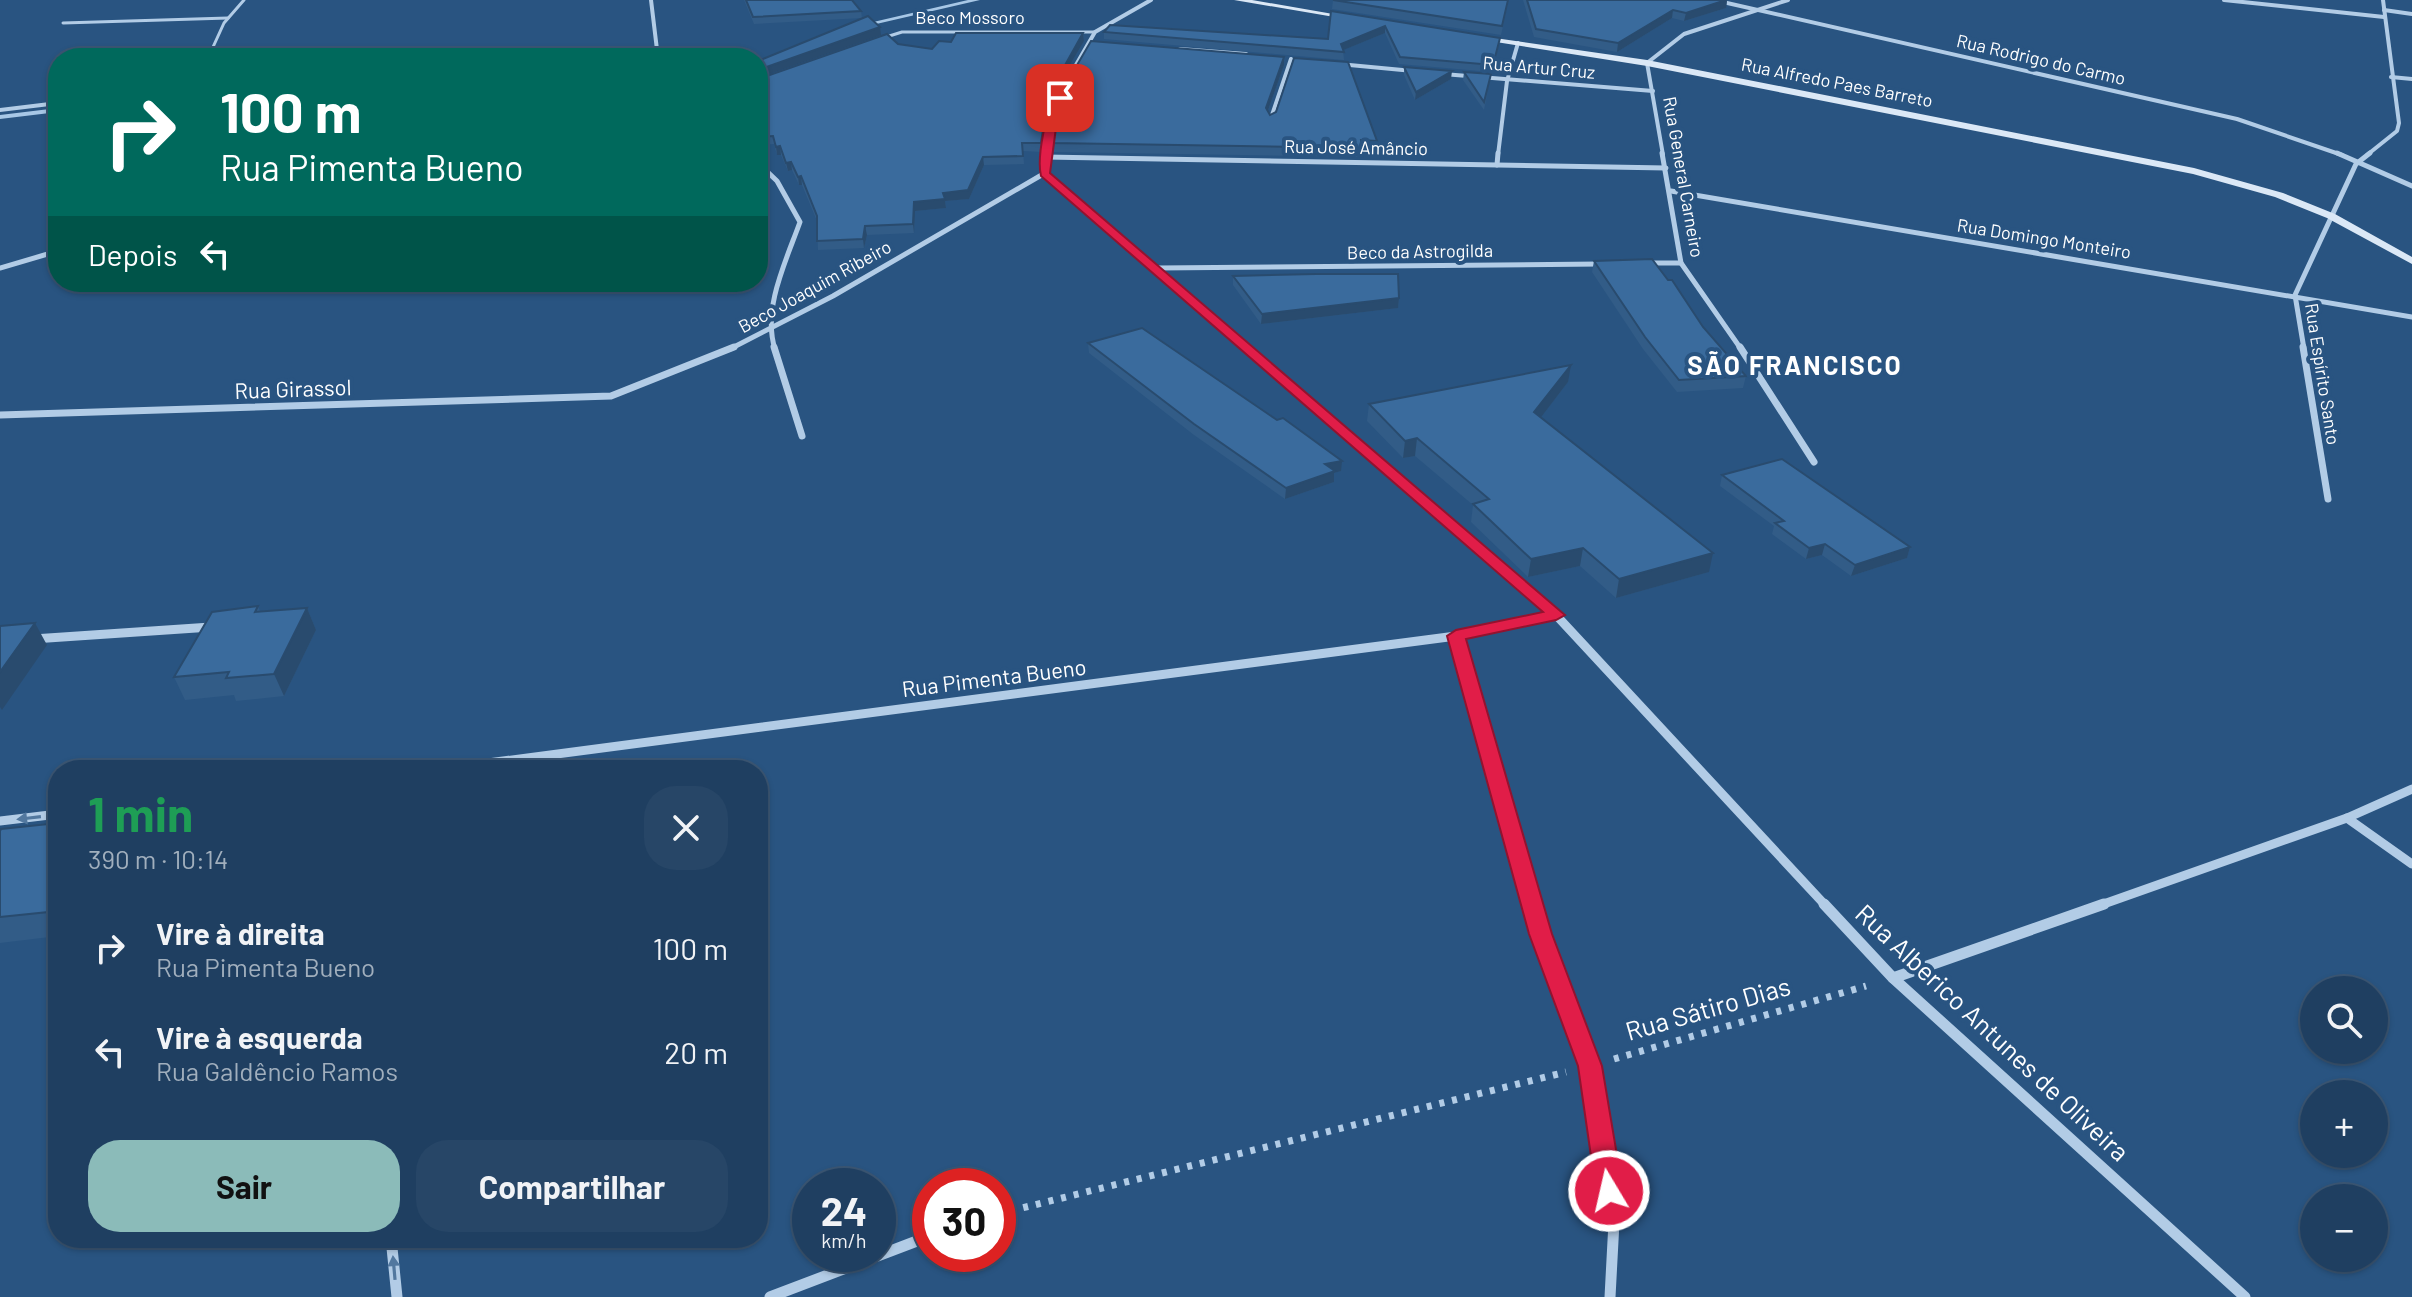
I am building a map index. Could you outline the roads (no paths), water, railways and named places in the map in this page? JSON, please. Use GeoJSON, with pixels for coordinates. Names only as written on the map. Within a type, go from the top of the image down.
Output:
{"type":"FeatureCollection","features":[{"type":"Feature","properties":{"kind":"street"},"geometry":{"type":"LineString","coordinates":[[651,0],[657,48]]}},
{"type":"Feature","properties":{"kind":"street"},"geometry":{"type":"LineString","coordinates":[[1045,173],[1051,120],[1088,43],[1095,32],[1151,0]]}},
{"type":"Feature","properties":{"kind":"street"},"geometry":{"type":"LineString","coordinates":[[1238,0],[1360,19]]}},
{"type":"Feature","properties":{"kind":"street","name":"Rua Rodrigo do Carmo"},"geometry":{"type":"LineString","coordinates":[[1714,0],[2237,119],[2317,144],[2356,164],[2412,186]]}},
{"type":"Feature","properties":{"kind":"street"},"geometry":{"type":"LineString","coordinates":[[1647,63],[1684,34],[1788,0]]}},
{"type":"Feature","properties":{"kind":"street"},"geometry":{"type":"LineString","coordinates":[[2224,0],[2412,14]]}},
{"type":"Feature","properties":{"kind":"street","name":"Rua Espírito Santo"},"geometry":{"type":"LineString","coordinates":[[2328,499],[2295,295],[2356,164],[2397,131],[2399,123],[2383,0]]}},
{"type":"Feature","properties":{"kind":"street","name":"Rua Alfredo Paes Barreto"},"geometry":{"type":"LineString","coordinates":[[1470,36],[1647,63],[2142,159],[2254,187],[2331,216],[2412,261]]}},
{"type":"Feature","properties":{"kind":"street"},"geometry":{"type":"LineString","coordinates":[[1088,43],[1104,44]]}},
{"type":"Feature","properties":{"kind":"street"},"geometry":{"type":"LineString","coordinates":[[1497,165],[1507,81],[1518,43]]}},
{"type":"Feature","properties":{"kind":"street"},"geometry":{"type":"LineString","coordinates":[[1166,48],[1260,56]]}},
{"type":"Feature","properties":{"kind":"street"},"geometry":{"type":"LineString","coordinates":[[1271,118],[1291,59],[1276,57]]}},
{"type":"Feature","properties":{"kind":"street","name":"Rua General Carneiro"},"geometry":{"type":"LineString","coordinates":[[1647,63],[1681,263],[1751,363],[1814,462]]}},
{"type":"Feature","properties":{"kind":"street"},"geometry":{"type":"LineString","coordinates":[[1338,64],[1414,71]]}},
{"type":"Feature","properties":{"kind":"street","name":"Rua Artur Cruz"},"geometry":{"type":"LineString","coordinates":[[1430,73],[1653,91]]}},
{"type":"Feature","properties":{"kind":"street"},"geometry":{"type":"LineString","coordinates":[[2391,77],[2412,79]]}},
{"type":"Feature","properties":{"kind":"street"},"geometry":{"type":"LineString","coordinates":[[0,110],[48,104]]}},
{"type":"Feature","properties":{"kind":"street","name":"Rua José Amâncio"},"geometry":{"type":"LineString","coordinates":[[1045,157],[1666,168]]}},
{"type":"Feature","properties":{"kind":"street"},"geometry":{"type":"LineString","coordinates":[[768,172],[777,181],[800,222],[780,277],[769,331],[802,436]]}},
{"type":"Feature","properties":{"kind":"street","name":"Rua Alberico Antunes de Oliveira"},"geometry":{"type":"LineString","coordinates":[[1045,173],[1556,615],[1893,978],[2245,1297]]}},
{"type":"Feature","properties":{"kind":"street","name":"Beco Joaquim Ribeiro"},"geometry":{"type":"LineString","coordinates":[[587,398],[611,396],[647,385],[769,331],[1045,173]]}},
{"type":"Feature","properties":{"kind":"street","name":"Rua Domingo Monteiro"},"geometry":{"type":"LineString","coordinates":[[1671,191],[2412,317]]}},
{"type":"Feature","properties":{"kind":"street"},"geometry":{"type":"LineString","coordinates":[[0,268],[48,254]]}},
{"type":"Feature","properties":{"kind":"street"},"geometry":{"type":"LineString","coordinates":[[1634,263],[1681,263]]}},
{"type":"Feature","properties":{"kind":"street","name":"Beco da Astrogilda"},"geometry":{"type":"LineString","coordinates":[[1158,268],[1602,264]]}},
{"type":"Feature","properties":{"kind":"street","name":"Rua Girassol"},"geometry":{"type":"LineString","coordinates":[[0,415],[587,398]]}},
{"type":"Feature","properties":{"kind":"street","name":"Rua Pimenta Bueno"},"geometry":{"type":"LineString","coordinates":[[511,760],[1456,636],[1556,615]]}},
{"type":"Feature","properties":{"kind":"street"},"geometry":{"type":"LineString","coordinates":[[15,640],[225,626]]}},
{"type":"Feature","properties":{"kind":"street"},"geometry":{"type":"LineString","coordinates":[[1456,636],[1541,934],[1590,1066],[1614,1222],[1610,1297]]}},
{"type":"Feature","properties":{"kind":"street"},"geometry":{"type":"LineString","coordinates":[[1893,978],[2347,818],[2412,789]]}},
{"type":"Feature","properties":{"kind":"street"},"geometry":{"type":"LineString","coordinates":[[0,821],[48,815]]}},
{"type":"Feature","properties":{"kind":"street"},"geometry":{"type":"LineString","coordinates":[[2347,818],[2412,864]]}},
{"type":"Feature","properties":{"kind":"street"},"geometry":{"type":"LineString","coordinates":[[770,1297],[912,1243]]}},
{"type":"Feature","properties":{"kind":"street"},"geometry":{"type":"LineString","coordinates":[[392,1248],[397,1297]]}},
{"type":"Feature","properties":{"kind":"lane"},"geometry":{"type":"LineString","coordinates":[[213,48],[228,18],[244,0]]}},
{"type":"Feature","properties":{"kind":"lane"},"geometry":{"type":"LineString","coordinates":[[63,23],[228,18]]}},
{"type":"Feature","properties":{"kind":"lane","name":"Beco Mossoro"},"geometry":{"type":"LineString","coordinates":[[874,42],[902,32],[1095,32]]}},
{"type":"Feature","properties":{"kind":"waterway"},"geometry":{"type":"LineString","coordinates":[[859,26],[977,0]]}},
{"type":"Feature","properties":{"kind":"waterway"},"geometry":{"type":"LineString","coordinates":[[0,117],[48,111]]}},
{"type":"Feature","properties":{"kind":"district","name":"SÃO FRANCISCO"},"geometry":{"type":"Point","coordinates":[1795,366]}}]}
